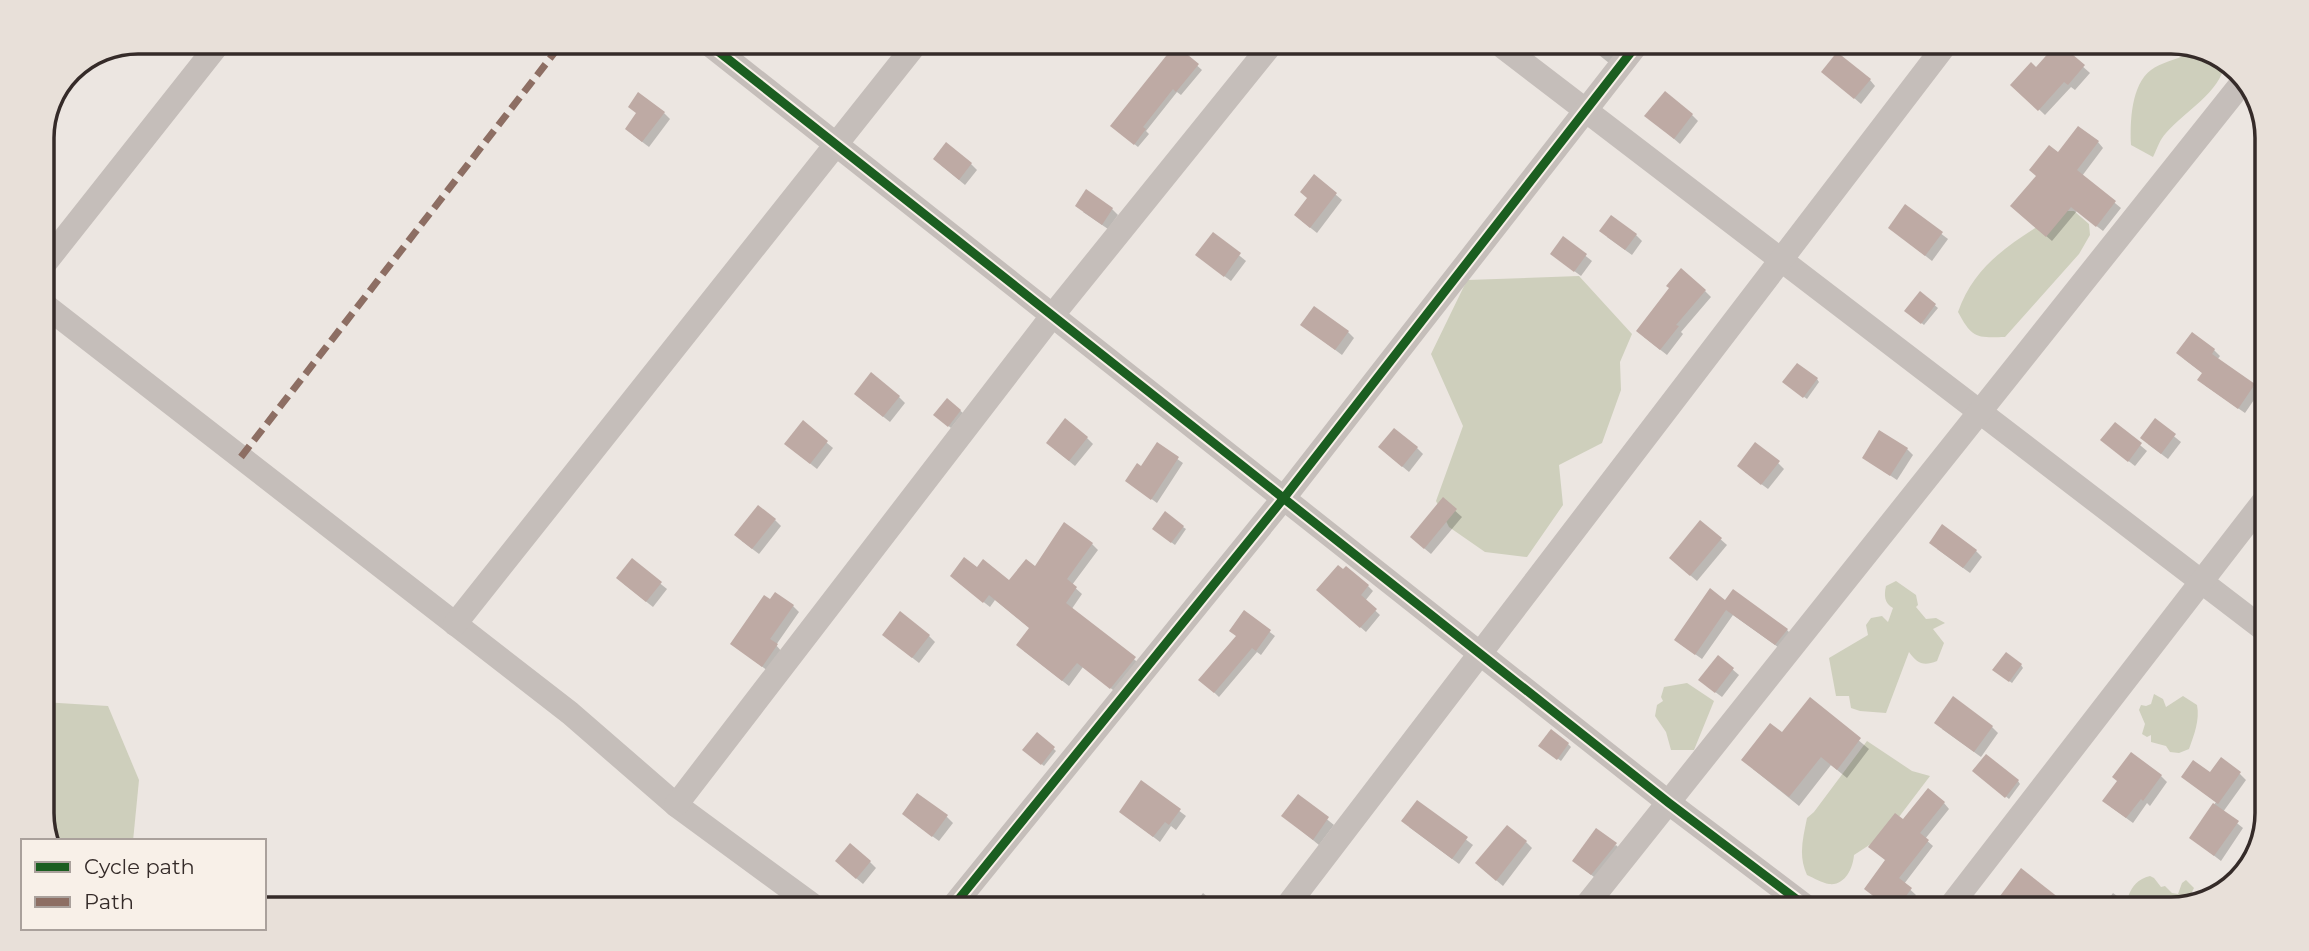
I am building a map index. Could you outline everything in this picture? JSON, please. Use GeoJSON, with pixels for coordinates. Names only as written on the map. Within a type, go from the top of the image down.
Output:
{"type":"FeatureCollection","features":[{"type":"Feature","properties":{"kind":"street"},"geometry":{"type":"LineString","coordinates":[[54,252],[211,54]]}},
{"type":"Feature","properties":{"kind":"street"},"geometry":{"type":"LineString","coordinates":[[721,54],[1669,803],[1793,897]]}},
{"type":"Feature","properties":{"kind":"street"},"geometry":{"type":"LineString","coordinates":[[455,624],[908,54]]}},
{"type":"Feature","properties":{"kind":"street"},"geometry":{"type":"LineString","coordinates":[[676,805],[1052,316],[1264,54]]}},
{"type":"Feature","properties":{"kind":"street"},"geometry":{"type":"LineString","coordinates":[[1512,54],[2255,623]]}},
{"type":"Feature","properties":{"kind":"street"},"geometry":{"type":"LineString","coordinates":[[960,897],[1283,499],[1630,54]]}},
{"type":"Feature","properties":{"kind":"street"},"geometry":{"type":"LineString","coordinates":[[1294,897],[1938,54]]}},
{"type":"Feature","properties":{"kind":"street"},"geometry":{"type":"LineString","coordinates":[[1594,897],[2238,88]]}},
{"type":"Feature","properties":{"kind":"street"},"geometry":{"type":"LineString","coordinates":[[54,312],[570,713],[676,805],[801,897]]}},
{"type":"Feature","properties":{"kind":"street"},"geometry":{"type":"LineString","coordinates":[[1958,897],[2255,513]]}},
{"type":"Feature","properties":{"kind":"green space"},"geometry":{"type":"Polygon","coordinates":[[[2187,56],[2222,72],[2209,93],[2164,135],[2153,157],[2131,145],[2132,115],[2139,85],[2151,70],[2187,56]]]}},
{"type":"Feature","properties":{"kind":"green space"},"geometry":{"type":"Polygon","coordinates":[[[2062,211],[2074,211],[2089,224],[2090,235],[2079,254],[2005,337],[1987,337],[1971,332],[1958,312],[1976,278],[2015,242],[2062,211]]]}},
{"type":"Feature","properties":{"kind":"green space"},"geometry":{"type":"Polygon","coordinates":[[[1579,276],[1632,334],[1620,362],[1621,390],[1602,443],[1559,465],[1563,505],[1527,557],[1485,552],[1449,527],[1436,501],[1463,426],[1431,354],[1467,280],[1579,276]]]}},
{"type":"Feature","properties":{"kind":"green space"},"geometry":{"type":"Polygon","coordinates":[[[1896,581],[1916,595],[1916,607],[1926,619],[1936,618],[1945,623],[1933,629],[1944,643],[1937,661],[1932,663],[1921,663],[1909,652],[1886,713],[1860,711],[1851,708],[1849,696],[1836,696],[1829,658],[1868,635],[1866,625],[1871,618],[1882,616],[1888,622],[1893,608],[1885,598],[1886,586],[1896,581]]]}},
{"type":"Feature","properties":{"kind":"green space"},"geometry":{"type":"Polygon","coordinates":[[[1687,683],[1714,701],[1694,750],[1671,750],[1666,732],[1655,716],[1657,705],[1663,701],[1661,697],[1664,687],[1687,683]]]}},
{"type":"Feature","properties":{"kind":"green space"},"geometry":{"type":"Polygon","coordinates":[[[2154,694],[2163,699],[2166,707],[2183,696],[2197,705],[2195,733],[2189,749],[2179,753],[2170,752],[2166,746],[2151,742],[2151,735],[2147,737],[2142,734],[2145,724],[2139,710],[2141,705],[2151,704],[2154,694]]]}},
{"type":"Feature","properties":{"kind":"green space"},"geometry":{"type":"Polygon","coordinates":[[[54,703],[108,706],[139,780],[133,839],[59,839],[54,818],[54,703]]]}},
{"type":"Feature","properties":{"kind":"green space"},"geometry":{"type":"Polygon","coordinates":[[[1867,741],[1912,771],[1930,776],[1886,834],[1854,855],[1844,879],[1835,884],[1826,883],[1807,875],[1804,868],[1802,847],[1807,818],[1867,741]]]}},
{"type":"Feature","properties":{"kind":"green space"},"geometry":{"type":"Polygon","coordinates":[[[2146,877],[2154,878],[2161,887],[2165,886],[2172,893],[2178,894],[2186,880],[2194,888],[2191,894],[2181,896],[2128,897],[2131,889],[2146,877]]]}},
{"type":"Feature","properties":{"kind":"building"},"geometry":{"type":"Polygon","coordinates":[[[1168,54],[1187,54],[1199,64],[1176,92],[1173,89],[1143,127],[1146,129],[1134,145],[1110,126],[1168,54]]]}},
{"type":"Feature","properties":{"kind":"building"},"geometry":{"type":"Polygon","coordinates":[[[1835,54],[1840,54],[1871,79],[1854,99],[1821,72],[1835,54]]]}},
{"type":"Feature","properties":{"kind":"building"},"geometry":{"type":"Polygon","coordinates":[[[2048,54],[2072,54],[2085,65],[2068,85],[2064,82],[2038,111],[2010,85],[2031,62],[2036,67],[2048,54]]]}},
{"type":"Feature","properties":{"kind":"building"},"geometry":{"type":"Polygon","coordinates":[[[1665,91],[1693,114],[1674,139],[1644,116],[1665,91]]]}},
{"type":"Feature","properties":{"kind":"building"},"geometry":{"type":"Polygon","coordinates":[[[638,92],[665,112],[642,142],[625,129],[636,113],[628,107],[638,92]]]}},
{"type":"Feature","properties":{"kind":"building"},"geometry":{"type":"Polygon","coordinates":[[[2078,126],[2099,141],[2077,170],[2116,201],[2096,227],[2071,207],[2046,237],[2010,206],[2036,176],[2029,170],[2049,145],[2058,152],[2078,126]]]}},
{"type":"Feature","properties":{"kind":"building"},"geometry":{"type":"Polygon","coordinates":[[[946,142],[972,163],[959,180],[933,159],[946,142]]]}},
{"type":"Feature","properties":{"kind":"building"},"geometry":{"type":"Polygon","coordinates":[[[1314,174],[1337,193],[1310,228],[1294,215],[1307,198],[1300,192],[1314,174]]]}},
{"type":"Feature","properties":{"kind":"building"},"geometry":{"type":"Polygon","coordinates":[[[1086,189],[1113,208],[1102,225],[1075,206],[1086,189]]]}},
{"type":"Feature","properties":{"kind":"building"},"geometry":{"type":"Polygon","coordinates":[[[1905,204],[1943,232],[1925,256],[1888,228],[1905,204]]]}},
{"type":"Feature","properties":{"kind":"building"},"geometry":{"type":"Polygon","coordinates":[[[1611,215],[1637,234],[1625,250],[1599,231],[1611,215]]]}},
{"type":"Feature","properties":{"kind":"building"},"geometry":{"type":"Polygon","coordinates":[[[1213,232],[1241,253],[1224,277],[1195,255],[1213,232]]]}},
{"type":"Feature","properties":{"kind":"building"},"geometry":{"type":"Polygon","coordinates":[[[1563,236],[1587,254],[1574,272],[1550,254],[1563,236]]]}},
{"type":"Feature","properties":{"kind":"building"},"geometry":{"type":"Polygon","coordinates":[[[1681,268],[1706,290],[1676,325],[1679,326],[1660,350],[1636,331],[1681,268]]]}},
{"type":"Feature","properties":{"kind":"building"},"geometry":{"type":"Polygon","coordinates":[[[1920,291],[1936,304],[1921,324],[1904,311],[1920,291]]]}},
{"type":"Feature","properties":{"kind":"building"},"geometry":{"type":"Polygon","coordinates":[[[1314,306],[1349,331],[1335,350],[1300,325],[1314,306]]]}},
{"type":"Feature","properties":{"kind":"building"},"geometry":{"type":"Polygon","coordinates":[[[2192,332],[2215,349],[2212,354],[2255,384],[2238,409],[2197,380],[2202,373],[2176,353],[2192,332]]]}},
{"type":"Feature","properties":{"kind":"building"},"geometry":{"type":"Polygon","coordinates":[[[1797,363],[1818,378],[1803,398],[1782,382],[1797,363]]]}},
{"type":"Feature","properties":{"kind":"building"},"geometry":{"type":"Polygon","coordinates":[[[871,372],[900,396],[883,417],[854,394],[871,372]]]}},
{"type":"Feature","properties":{"kind":"building"},"geometry":{"type":"Polygon","coordinates":[[[947,398],[961,410],[948,427],[933,415],[947,398]]]}},
{"type":"Feature","properties":{"kind":"building"},"geometry":{"type":"Polygon","coordinates":[[[1065,418],[1088,437],[1069,461],[1046,443],[1065,418]]]}},
{"type":"Feature","properties":{"kind":"building"},"geometry":{"type":"Polygon","coordinates":[[[2155,418],[2176,434],[2161,454],[2140,438],[2155,418]]]}},
{"type":"Feature","properties":{"kind":"building"},"geometry":{"type":"Polygon","coordinates":[[[803,420],[828,441],[810,464],[784,444],[803,420]]]}},
{"type":"Feature","properties":{"kind":"building"},"geometry":{"type":"Polygon","coordinates":[[[2115,422],[2142,443],[2128,462],[2100,440],[2115,422]]]}},
{"type":"Feature","properties":{"kind":"building"},"geometry":{"type":"Polygon","coordinates":[[[1394,428],[1418,447],[1402,467],[1378,447],[1394,428]]]}},
{"type":"Feature","properties":{"kind":"building"},"geometry":{"type":"Polygon","coordinates":[[[1879,430],[1908,448],[1890,476],[1862,458],[1879,430]]]}},
{"type":"Feature","properties":{"kind":"building"},"geometry":{"type":"Polygon","coordinates":[[[1157,442],[1179,457],[1151,500],[1125,481],[1137,463],[1141,466],[1157,442]]]}},
{"type":"Feature","properties":{"kind":"building"},"geometry":{"type":"Polygon","coordinates":[[[1755,442],[1780,461],[1761,485],[1737,466],[1755,442]]]}},
{"type":"Feature","properties":{"kind":"building"},"geometry":{"type":"Polygon","coordinates":[[[1443,497],[1457,509],[1424,549],[1410,537],[1443,497]]]}},
{"type":"Feature","properties":{"kind":"building"},"geometry":{"type":"Polygon","coordinates":[[[758,505],[776,519],[752,549],[734,535],[758,505]]]}},
{"type":"Feature","properties":{"kind":"building"},"geometry":{"type":"Polygon","coordinates":[[[1165,511],[1184,526],[1171,543],[1152,529],[1165,511]]]}},
{"type":"Feature","properties":{"kind":"building"},"geometry":{"type":"Polygon","coordinates":[[[1700,520],[1722,538],[1690,576],[1669,558],[1700,520]]]}},
{"type":"Feature","properties":{"kind":"building"},"geometry":{"type":"Polygon","coordinates":[[[1064,522],[1093,543],[1067,579],[1077,587],[1066,603],[1136,657],[1110,689],[1077,663],[1062,681],[1016,645],[1029,628],[989,595],[983,603],[950,576],[964,557],[977,567],[983,559],[1009,580],[1026,559],[1035,566],[1064,522]]]}},
{"type":"Feature","properties":{"kind":"building"},"geometry":{"type":"Polygon","coordinates":[[[1942,524],[1977,550],[1963,568],[1929,543],[1942,524]]]}},
{"type":"Feature","properties":{"kind":"building"},"geometry":{"type":"Polygon","coordinates":[[[632,558],[662,582],[646,602],[616,578],[632,558]]]}},
{"type":"Feature","properties":{"kind":"building"},"geometry":{"type":"Polygon","coordinates":[[[1338,565],[1343,569],[1346,566],[1369,585],[1361,595],[1377,609],[1360,628],[1316,590],[1338,565]]]}},
{"type":"Feature","properties":{"kind":"building"},"geometry":{"type":"Polygon","coordinates":[[[1710,588],[1725,600],[1733,589],[1788,629],[1775,645],[1726,610],[1695,655],[1674,640],[1710,588]]]}},
{"type":"Feature","properties":{"kind":"building"},"geometry":{"type":"Polygon","coordinates":[[[775,592],[794,605],[770,639],[778,644],[762,667],[730,644],[764,595],[770,599],[775,592]]]}},
{"type":"Feature","properties":{"kind":"building"},"geometry":{"type":"Polygon","coordinates":[[[1244,610],[1271,630],[1256,651],[1252,648],[1214,693],[1198,680],[1236,636],[1229,631],[1244,610]]]}},
{"type":"Feature","properties":{"kind":"building"},"geometry":{"type":"Polygon","coordinates":[[[900,611],[930,635],[912,658],[882,635],[900,611]]]}},
{"type":"Feature","properties":{"kind":"building"},"geometry":{"type":"Polygon","coordinates":[[[2006,652],[2022,664],[2009,682],[1992,670],[2006,652]]]}},
{"type":"Feature","properties":{"kind":"building"},"geometry":{"type":"Polygon","coordinates":[[[1718,655],[1734,668],[1715,693],[1698,680],[1718,655]]]}},
{"type":"Feature","properties":{"kind":"building"},"geometry":{"type":"Polygon","coordinates":[[[1953,696],[1993,726],[1974,752],[1934,723],[1953,696]]]}},
{"type":"Feature","properties":{"kind":"building"},"geometry":{"type":"Polygon","coordinates":[[[1810,697],[1861,738],[1837,770],[1821,757],[1789,797],[1741,760],[1770,723],[1782,732],[1810,697]]]}},
{"type":"Feature","properties":{"kind":"building"},"geometry":{"type":"Polygon","coordinates":[[[1551,729],[1569,743],[1557,760],[1538,746],[1551,729]]]}},
{"type":"Feature","properties":{"kind":"building"},"geometry":{"type":"Polygon","coordinates":[[[1037,732],[1055,747],[1041,765],[1022,750],[1037,732]]]}},
{"type":"Feature","properties":{"kind":"building"},"geometry":{"type":"Polygon","coordinates":[[[2131,752],[2162,775],[2143,801],[2141,799],[2126,818],[2102,801],[2117,781],[2112,777],[2131,752]]]}},
{"type":"Feature","properties":{"kind":"building"},"geometry":{"type":"Polygon","coordinates":[[[1986,754],[2019,780],[2005,798],[1972,771],[1986,754]]]}},
{"type":"Feature","properties":{"kind":"building"},"geometry":{"type":"Polygon","coordinates":[[[2221,757],[2241,772],[2218,804],[2181,777],[2193,760],[2210,772],[2221,757]]]}},
{"type":"Feature","properties":{"kind":"building"},"geometry":{"type":"Polygon","coordinates":[[[1141,780],[1181,809],[1169,825],[1165,822],[1153,837],[1119,812],[1141,780]]]}},
{"type":"Feature","properties":{"kind":"building"},"geometry":{"type":"Polygon","coordinates":[[[1928,788],[1945,802],[1920,833],[1929,840],[1899,878],[1912,888],[1905,897],[1875,897],[1864,889],[1885,860],[1868,847],[1895,813],[1903,819],[1928,788]]]}},
{"type":"Feature","properties":{"kind":"building"},"geometry":{"type":"Polygon","coordinates":[[[917,793],[948,815],[932,837],[902,814],[917,793]]]}},
{"type":"Feature","properties":{"kind":"building"},"geometry":{"type":"Polygon","coordinates":[[[1298,794],[1329,817],[1313,840],[1281,816],[1298,794]]]}},
{"type":"Feature","properties":{"kind":"building"},"geometry":{"type":"Polygon","coordinates":[[[1417,800],[1468,837],[1452,859],[1401,821],[1417,800]]]}},
{"type":"Feature","properties":{"kind":"building"},"geometry":{"type":"Polygon","coordinates":[[[2213,803],[2239,821],[2214,856],[2189,838],[2213,803]]]}},
{"type":"Feature","properties":{"kind":"building"},"geometry":{"type":"Polygon","coordinates":[[[1507,825],[1527,841],[1496,881],[1475,863],[1507,825]]]}},
{"type":"Feature","properties":{"kind":"building"},"geometry":{"type":"Polygon","coordinates":[[[1596,828],[1617,843],[1591,875],[1572,861],[1596,828]]]}},
{"type":"Feature","properties":{"kind":"building"},"geometry":{"type":"Polygon","coordinates":[[[850,843],[871,861],[856,879],[835,861],[850,843]]]}},
{"type":"Feature","properties":{"kind":"building"},"geometry":{"type":"Polygon","coordinates":[[[2021,868],[2058,897],[1999,897],[2021,868]]]}},
{"type":"Feature","properties":{"kind":"marked path"},"geometry":{"type":"LineString","coordinates":[[241,457],[553,54]]}},
{"type":"Feature","properties":{"kind":"cycle path"},"geometry":{"type":"LineString","coordinates":[[722,54],[1669,803],[1793,897]]}},
{"type":"Feature","properties":{"kind":"cycle path"},"geometry":{"type":"LineString","coordinates":[[960,897],[1283,499],[1630,54]]}}]}
